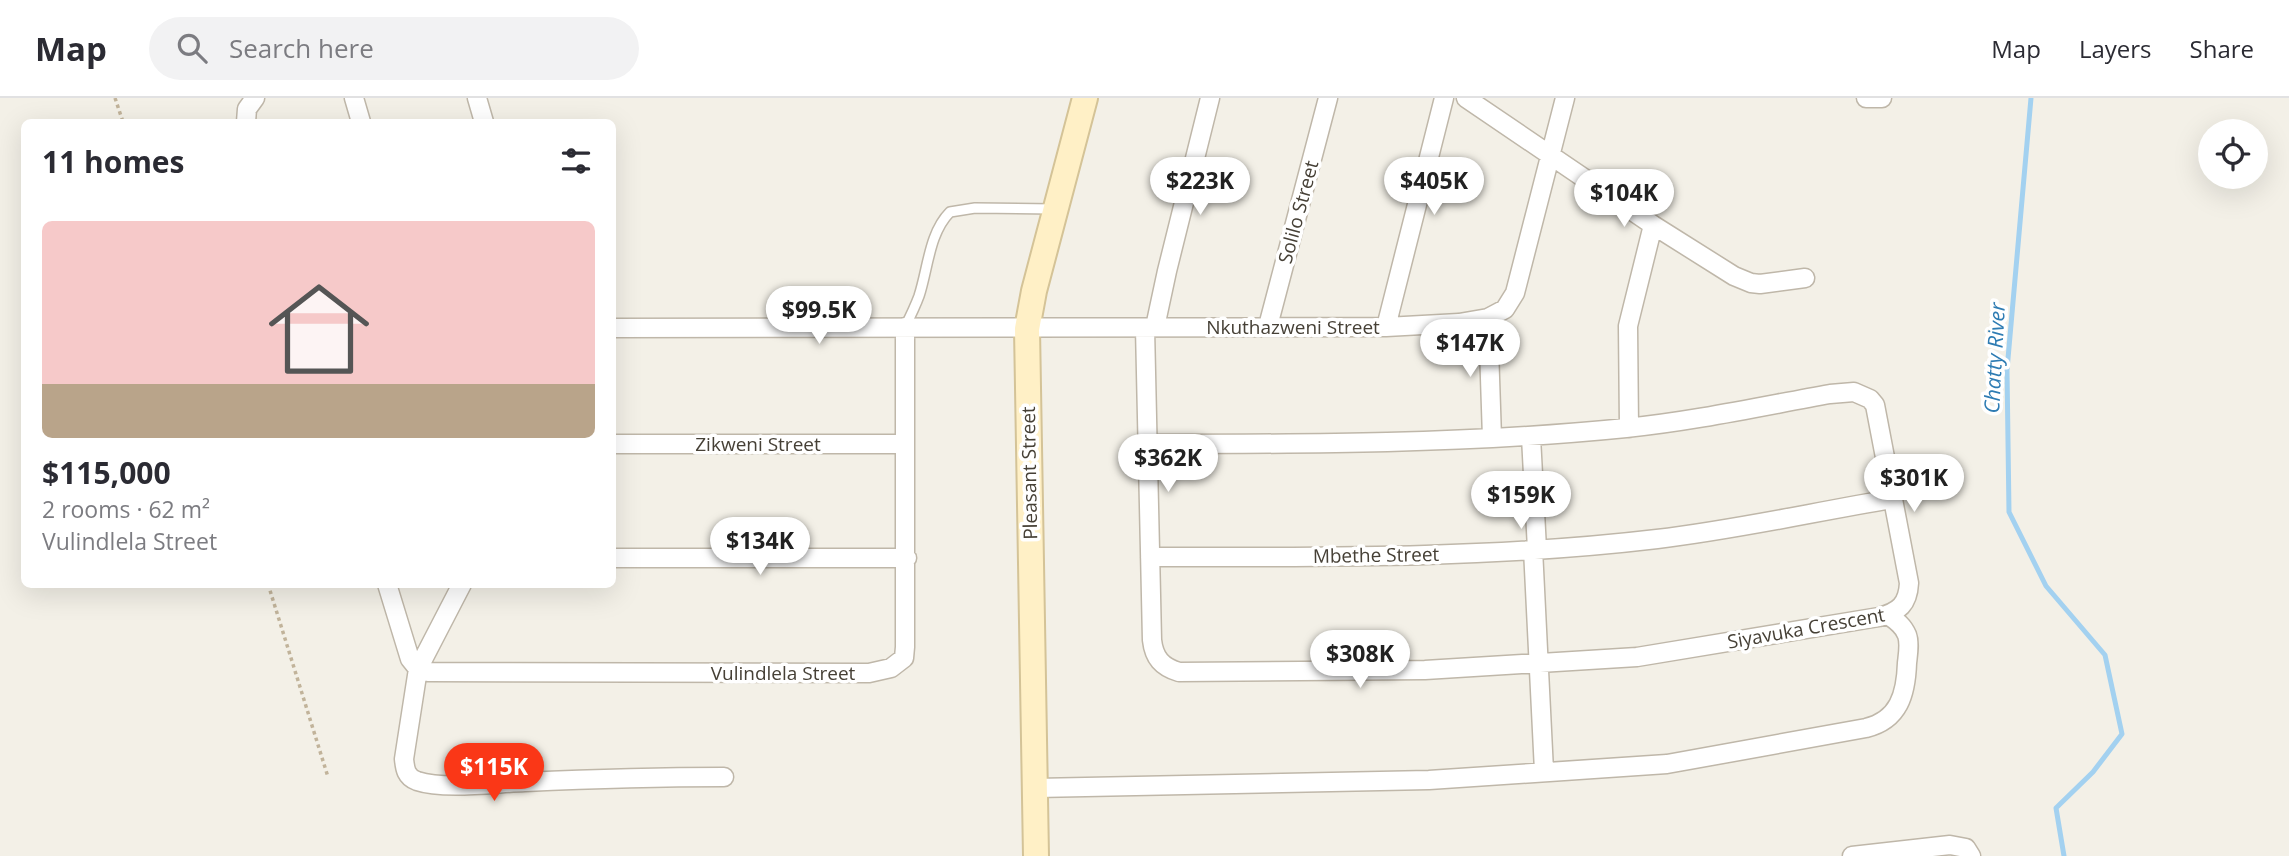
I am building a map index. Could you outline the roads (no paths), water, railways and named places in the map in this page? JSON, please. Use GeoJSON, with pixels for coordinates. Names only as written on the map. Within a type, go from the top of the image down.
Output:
{"type":"FeatureCollection","features":[{"type":"Feature","properties":{"kind":"street"},"geometry":{"type":"LineString","coordinates":[[246,119],[247,109],[255,98]]}},
{"type":"Feature","properties":{"kind":"street"},"geometry":{"type":"LineString","coordinates":[[354,98],[360,119]]}},
{"type":"Feature","properties":{"kind":"street"},"geometry":{"type":"LineString","coordinates":[[477,98],[483,119]]}},
{"type":"Feature","properties":{"kind":"street","name":"Pleasant Street"},"geometry":{"type":"LineString","coordinates":[[1036,856],[1027,329],[1085,98]]}},
{"type":"Feature","properties":{"kind":"street","name":"Siyavuka Crescent"},"geometry":{"type":"LineString","coordinates":[[1149,444],[1302,444],[1531,437],[1629,428],[1854,392],[1870,399],[1878,413],[1909,583],[1909,596],[1905,603],[1888,615],[1648,655],[1425,670],[1179,672],[1160,662],[1153,648],[1150,558],[1149,444],[1150,328],[1210,98]]}},
{"type":"Feature","properties":{"kind":"street","name":"Solilo Street"},"geometry":{"type":"LineString","coordinates":[[1268,326],[1328,98]]}},
{"type":"Feature","properties":{"kind":"street"},"geometry":{"type":"LineString","coordinates":[[1385,327],[1444,98]]}},
{"type":"Feature","properties":{"kind":"street"},"geometry":{"type":"LineString","coordinates":[[1466,98],[1549,156],[1725,271],[1751,283],[1775,283],[1805,278]]}},
{"type":"Feature","properties":{"kind":"street"},"geometry":{"type":"LineString","coordinates":[[1492,438],[1488,318],[1505,309],[1515,293],[1565,98]]}},
{"type":"Feature","properties":{"kind":"street"},"geometry":{"type":"LineString","coordinates":[[1866,98],[1882,98]]}},
{"type":"Feature","properties":{"kind":"street"},"geometry":{"type":"LineString","coordinates":[[1629,428],[1628,326],[1653,225]]}},
{"type":"Feature","properties":{"kind":"street","name":"Nkuthazweni Street"},"geometry":{"type":"LineString","coordinates":[[616,328],[1385,327],[1459,323],[1488,318]]}},
{"type":"Feature","properties":{"kind":"street","name":"Vulindlela Street"},"geometry":{"type":"LineString","coordinates":[[418,669],[444,673],[883,672],[898,664],[904,657],[905,327]]}},
{"type":"Feature","properties":{"kind":"street"},"geometry":{"type":"LineString","coordinates":[[1531,437],[1544,771]]}},
{"type":"Feature","properties":{"kind":"street","name":"Zikweni Street"},"geometry":{"type":"LineString","coordinates":[[616,444],[904,444]]}},
{"type":"Feature","properties":{"kind":"street","name":"Mbethe Street"},"geometry":{"type":"LineString","coordinates":[[1150,558],[1444,555],[1535,549],[1659,539],[1892,499]]}},
{"type":"Feature","properties":{"kind":"street"},"geometry":{"type":"LineString","coordinates":[[616,558],[906,558]]}},
{"type":"Feature","properties":{"kind":"street"},"geometry":{"type":"LineString","coordinates":[[388,588],[410,659],[418,669]]}},
{"type":"Feature","properties":{"kind":"street"},"geometry":{"type":"LineString","coordinates":[[460,588],[418,669],[404,759],[405,770],[410,777],[416,780],[467,785],[654,776],[724,777]]}},
{"type":"Feature","properties":{"kind":"street"},"geometry":{"type":"LineString","coordinates":[[1036,788],[1429,780],[1696,761],[1882,724],[1895,710],[1907,675],[1907,634],[1901,625],[1888,615]]}},
{"type":"Feature","properties":{"kind":"street"},"geometry":{"type":"LineString","coordinates":[[1852,856],[1950,845],[1966,848],[1971,856]]}},
{"type":"Feature","properties":{"kind":"lane"},"geometry":{"type":"LineString","coordinates":[[905,327],[919,295],[932,246],[941,224],[950,212],[975,208],[1055,209]]}},
{"type":"Feature","properties":{"kind":"waterway","name":"Chatty River"},"geometry":{"type":"LineString","coordinates":[[2031,98],[2007,370],[2009,512],[2046,586],[2105,655],[2122,734],[2093,772],[2056,808],[2064,856]]}}]}
